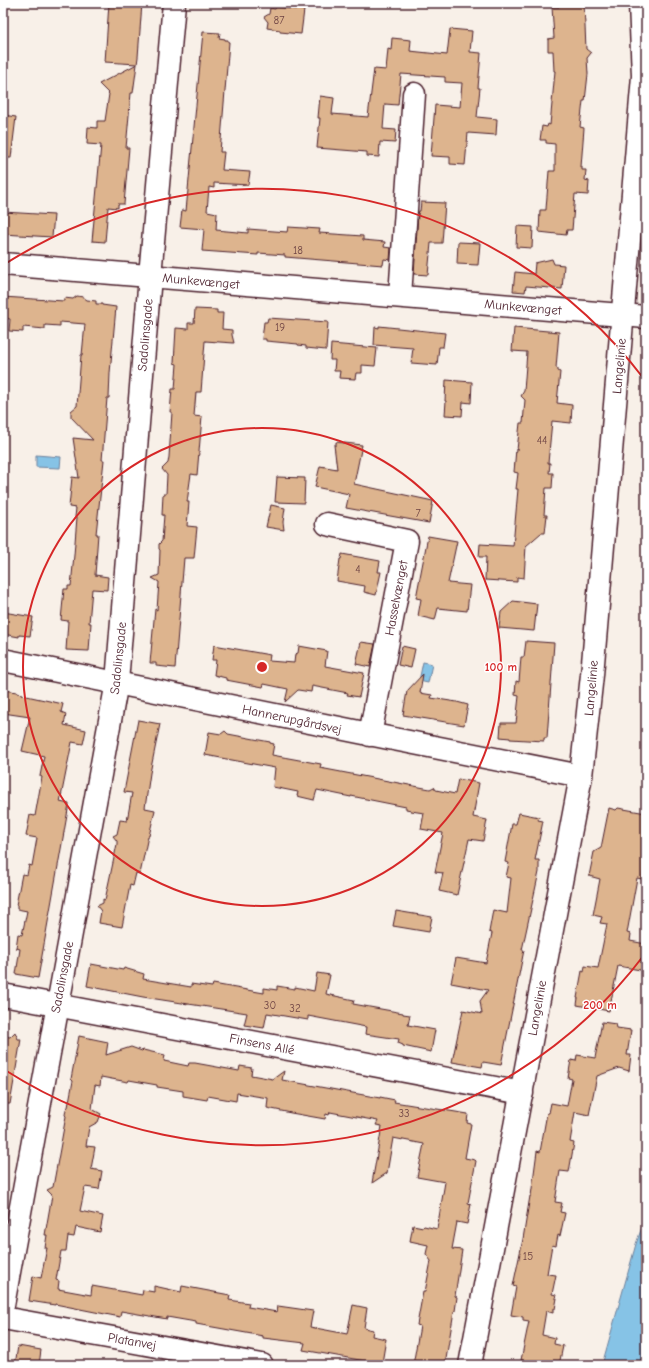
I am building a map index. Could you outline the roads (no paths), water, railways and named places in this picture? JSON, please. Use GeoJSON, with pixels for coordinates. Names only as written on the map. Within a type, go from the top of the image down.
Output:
{"type":"FeatureCollection","features":[{"type":"Feature","properties":{"kind":"street","name":"Sadolinsgade"},"geometry":{"type":"LineString","coordinates":[[3,1305],[117,682],[174,3]]}},
{"type":"Feature","properties":{"kind":"street","name":"Langelinie"},"geometry":{"type":"LineString","coordinates":[[470,1365],[581,776],[592,675],[645,76],[640,3]]}},
{"type":"Feature","properties":{"kind":"street"},"geometry":{"type":"LineString","coordinates":[[400,296],[414,94]]}},
{"type":"Feature","properties":{"kind":"street","name":"Munkevænget"},"geometry":{"type":"LineString","coordinates":[[3,264],[646,317]]}},
{"type":"Feature","properties":{"kind":"street","name":"Hasselvænget"},"geometry":{"type":"LineString","coordinates":[[327,524],[407,541],[370,735]]}},
{"type":"Feature","properties":{"kind":"street","name":"Hannerupgårdsvej"},"geometry":{"type":"LineString","coordinates":[[3,660],[117,682],[370,735],[581,776]]}},
{"type":"Feature","properties":{"kind":"street","name":"Finsens Allé"},"geometry":{"type":"LineString","coordinates":[[3,995],[522,1093]]}},
{"type":"Feature","properties":{"kind":"street","name":"Platanvej"},"geometry":{"type":"LineString","coordinates":[[3,1318],[262,1365]]}},
{"type":"Feature","properties":{"kind":"water"},"geometry":{"type":"Polygon","coordinates":[[[36,455],[61,457],[60,468],[36,467],[36,455]]]}},
{"type":"Feature","properties":{"kind":"water"},"geometry":{"type":"Polygon","coordinates":[[[423,662],[432,664],[428,683],[419,681],[423,662]]]}},
{"type":"Feature","properties":{"kind":"water"},"geometry":{"type":"Polygon","coordinates":[[[646,1216],[646,1365],[602,1365],[636,1244],[646,1216]]]}}]}
